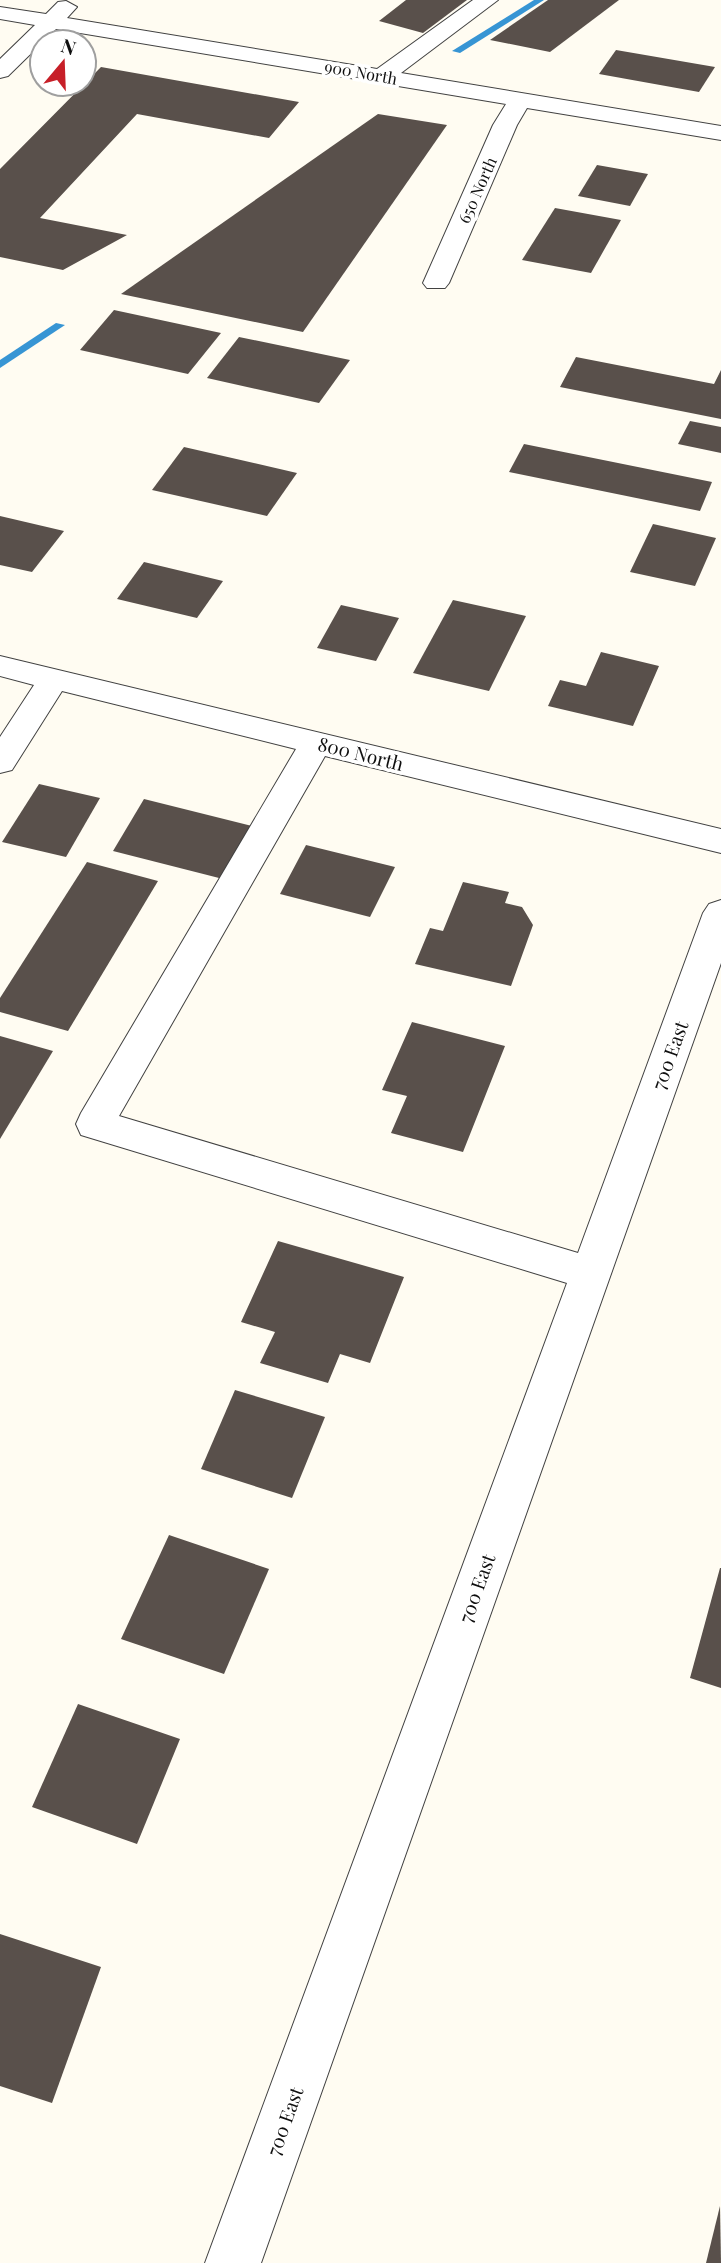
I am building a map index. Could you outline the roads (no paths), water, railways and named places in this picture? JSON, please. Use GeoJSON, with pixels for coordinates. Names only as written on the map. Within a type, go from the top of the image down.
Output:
{"type":"FeatureCollection","features":[{"type":"Feature","properties":{"kind":"street"},"geometry":{"type":"LineString","coordinates":[[0,71],[74,0]]}},
{"type":"Feature","properties":{"kind":"street"},"geometry":{"type":"LineString","coordinates":[[382,76],[487,0]]}},
{"type":"Feature","properties":{"kind":"street","name":"900 North"},"geometry":{"type":"LineString","coordinates":[[0,13],[721,133]]}},
{"type":"Feature","properties":{"kind":"street","name":"650 North"},"geometry":{"type":"LineString","coordinates":[[436,282],[505,125],[521,99]]}},
{"type":"Feature","properties":{"kind":"street","name":"800 North"},"geometry":{"type":"LineString","coordinates":[[0,666],[721,841]]}},
{"type":"Feature","properties":{"kind":"street"},"geometry":{"type":"LineString","coordinates":[[0,762],[54,679]]}},
{"type":"Feature","properties":{"kind":"street"},"geometry":{"type":"LineString","coordinates":[[316,743],[95,1124],[589,1273]]}},
{"type":"Feature","properties":{"kind":"street","name":"700 East"},"geometry":{"type":"LineString","coordinates":[[233,2263],[721,914]]}},
{"type":"Feature","properties":{"kind":"waterway"},"geometry":{"type":"LineString","coordinates":[[457,51],[540,0]]}},
{"type":"Feature","properties":{"kind":"waterway"},"geometry":{"type":"LineString","coordinates":[[0,365],[60,325]]}}]}
